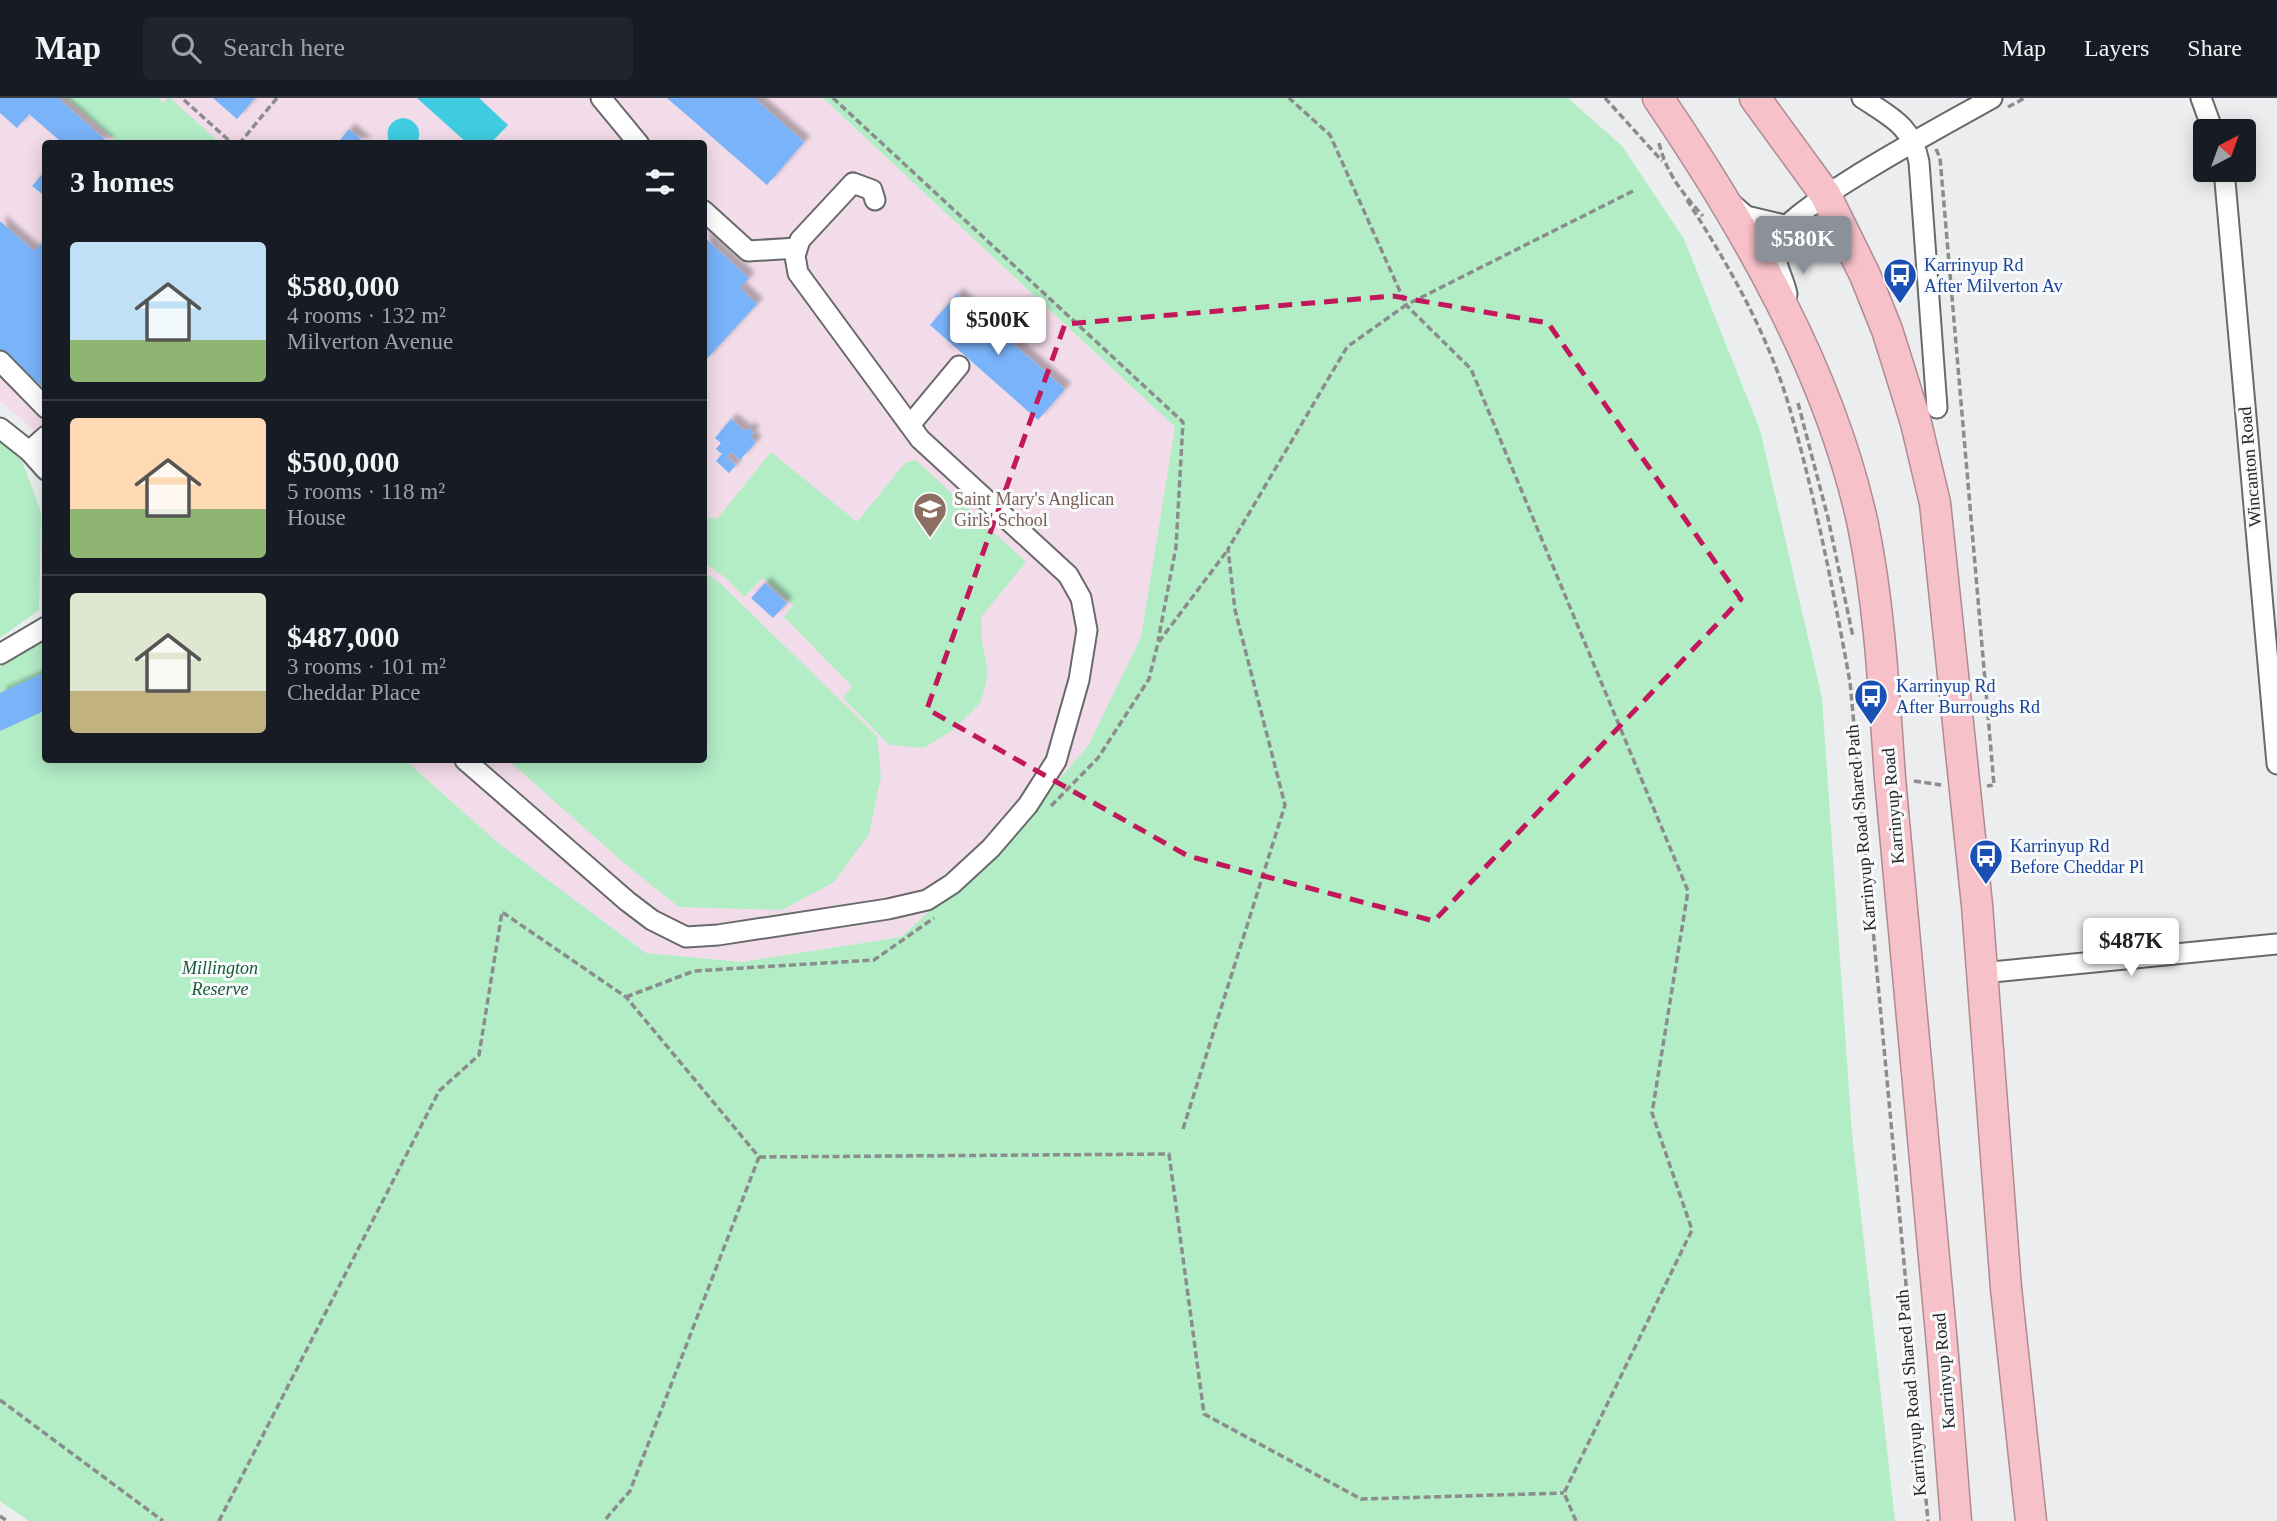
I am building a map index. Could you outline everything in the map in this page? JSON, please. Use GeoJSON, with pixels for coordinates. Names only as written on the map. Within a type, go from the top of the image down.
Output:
{"type":"FeatureCollection","features":[{"type":"Feature","properties":{"kind":"highway","name":"Karrinyup Road"},"geometry":{"type":"LineString","coordinates":[[1658,98],[1719,190],[1791,321],[1813,371],[1843,454],[1863,524],[1876,607],[1944,1356],[1956,1521]]}},
{"type":"Feature","properties":{"kind":"highway"},"geometry":{"type":"LineString","coordinates":[[1755,98],[1825,194],[1865,275],[1887,330],[1919,434],[1934,503],[1965,787],[2006,1288],[2031,1521]]}},
{"type":"Feature","properties":{"kind":"highway"},"geometry":{"type":"LineString","coordinates":[[1944,1356],[1969,1479],[1974,1521]]}},
{"type":"Feature","properties":{"kind":"street"},"geometry":{"type":"LineString","coordinates":[[601,98],[636,140]]}},
{"type":"Feature","properties":{"kind":"street"},"geometry":{"type":"LineString","coordinates":[[1863,98],[1896,120],[1915,142],[1919,162],[1937,408]]}},
{"type":"Feature","properties":{"kind":"street"},"geometry":{"type":"LineString","coordinates":[[1791,321],[1786,290],[1775,254],[1775,241],[1784,225],[1825,194],[1992,98]]}},
{"type":"Feature","properties":{"kind":"street"},"geometry":{"type":"LineString","coordinates":[[2202,98],[2209,119]]}},
{"type":"Feature","properties":{"kind":"street","name":"Wincanton Road"},"geometry":{"type":"LineString","coordinates":[[2225,182],[2277,764]]}},
{"type":"Feature","properties":{"kind":"street"},"geometry":{"type":"LineString","coordinates":[[468,763],[627,901],[652,920],[686,937],[718,935],[888,909],[927,900],[952,884],[991,848],[1028,805],[1056,761],[1079,680],[1087,630],[1081,598],[1068,575],[920,439],[798,273],[795,256],[800,240],[853,183],[872,190],[875,200]]}},
{"type":"Feature","properties":{"kind":"street"},"geometry":{"type":"LineString","coordinates":[[1719,190],[1746,216],[1784,225]]}},
{"type":"Feature","properties":{"kind":"street"},"geometry":{"type":"LineString","coordinates":[[707,214],[748,251],[797,248]]}},
{"type":"Feature","properties":{"kind":"street"},"geometry":{"type":"LineString","coordinates":[[0,361],[42,404]]}},
{"type":"Feature","properties":{"kind":"street"},"geometry":{"type":"LineString","coordinates":[[910,425],[959,366]]}},
{"type":"Feature","properties":{"kind":"street"},"geometry":{"type":"LineString","coordinates":[[0,428],[29,451],[42,466]]}},
{"type":"Feature","properties":{"kind":"street"},"geometry":{"type":"LineString","coordinates":[[29,451],[42,440]]}},
{"type":"Feature","properties":{"kind":"street"},"geometry":{"type":"LineString","coordinates":[[0,654],[42,629]]}},
{"type":"Feature","properties":{"kind":"street"},"geometry":{"type":"LineString","coordinates":[[1982,973],[2277,944]]}},
{"type":"Feature","properties":{"kind":"path"},"geometry":{"type":"LineString","coordinates":[[242,140],[277,98]]}},
{"type":"Feature","properties":{"kind":"path"},"geometry":{"type":"LineString","coordinates":[[833,98],[1183,422],[1177,547],[1149,679],[1098,758],[1043,814]]}},
{"type":"Feature","properties":{"kind":"path"},"geometry":{"type":"LineString","coordinates":[[1289,98],[1330,135],[1406,305],[1471,369],[1688,891],[1652,1113],[1692,1230],[1564,1493],[1576,1521]]}},
{"type":"Feature","properties":{"kind":"path"},"geometry":{"type":"LineString","coordinates":[[1605,98],[1664,163],[1726,262],[1759,328],[1788,404],[1825,552],[1850,682],[1928,1521]]}},
{"type":"Feature","properties":{"kind":"path"},"geometry":{"type":"LineString","coordinates":[[184,100],[229,140]]}},
{"type":"Feature","properties":{"kind":"path"},"geometry":{"type":"LineString","coordinates":[[1657,137],[1664,163]]}},
{"type":"Feature","properties":{"kind":"path"},"geometry":{"type":"LineString","coordinates":[[1158,643],[1228,549],[1348,347],[1406,305],[1633,191]]}},
{"type":"Feature","properties":{"kind":"path"},"geometry":{"type":"LineString","coordinates":[[1681,191],[1707,219]]}},
{"type":"Feature","properties":{"kind":"path"},"geometry":{"type":"LineString","coordinates":[[1795,391],[1828,518],[1854,640]]}},
{"type":"Feature","properties":{"kind":"path"},"geometry":{"type":"LineString","coordinates":[[1890,778],[1965,787],[1994,785],[1963,423]]}},
{"type":"Feature","properties":{"kind":"path"},"geometry":{"type":"LineString","coordinates":[[1183,1129],[1285,805],[1235,610],[1228,549]]}},
{"type":"Feature","properties":{"kind":"path"},"geometry":{"type":"LineString","coordinates":[[219,1521],[439,1091],[479,1055],[502,912],[626,997],[759,1157]]}},
{"type":"Feature","properties":{"kind":"path"},"geometry":{"type":"LineString","coordinates":[[626,997],[694,971],[874,960],[939,915]]}},
{"type":"Feature","properties":{"kind":"path"},"geometry":{"type":"LineString","coordinates":[[759,1157],[1169,1154],[1204,1414],[1361,1499],[1564,1493]]}},
{"type":"Feature","properties":{"kind":"path"},"geometry":{"type":"LineString","coordinates":[[604,1521],[630,1490],[759,1157]]}},
{"type":"Feature","properties":{"kind":"path"},"geometry":{"type":"LineString","coordinates":[[0,1400],[163,1521]]}},
{"type":"Feature","properties":{"kind":"path"},"geometry":{"type":"LineString","coordinates":[[0,1516],[7,1521]]}},
{"type":"Feature","properties":{"kind":"highlighted area"},"geometry":{"type":"Polygon","coordinates":[[[1393,296],[1548,323],[1741,599],[1434,921],[1188,856],[927,709],[1065,324],[1393,296]]]}},
{"type":"Feature","properties":{"kind":"shaded area","name":"Saint Mary's Anglican Girls' School"},"geometry":{"type":"Polygon","coordinates":[[[0,98],[823,98],[1175,427],[1141,637],[1088,746],[995,852],[901,937],[742,962],[646,953],[497,842],[408,763],[707,763],[707,140],[42,140],[42,438],[0,401],[0,98]]]}},
{"type":"Feature","properties":{"kind":"green space"},"geometry":{"type":"Polygon","coordinates":[[[66,98],[158,98],[163,103],[170,98],[217,140],[115,140],[66,98]]]}},
{"type":"Feature","properties":{"kind":"green space","name":"Millington Reserve"},"geometry":{"type":"Polygon","coordinates":[[[823,98],[1568,98],[1622,146],[1684,239],[1760,430],[1822,698],[1852,1134],[1895,1521],[29,1521],[0,1501],[0,667],[42,641],[42,763],[408,763],[497,842],[646,953],[742,962],[901,937],[995,852],[1088,746],[1141,637],[1175,427],[823,98]]]}},
{"type":"Feature","properties":{"kind":"green space"},"geometry":{"type":"Polygon","coordinates":[[[0,440],[21,458],[41,512],[39,610],[0,638],[0,440]]]}},
{"type":"Feature","properties":{"kind":"green space"},"geometry":{"type":"Polygon","coordinates":[[[771,452],[857,522],[905,463],[916,460],[1026,562],[981,617],[988,673],[981,702],[953,730],[924,748],[889,745],[843,698],[852,686],[784,617],[793,605],[763,578],[744,597],[727,579],[707,564],[707,517],[717,519],[771,452]]]}},
{"type":"Feature","properties":{"kind":"green space"},"geometry":{"type":"Polygon","coordinates":[[[707,574],[721,584],[877,736],[881,777],[869,834],[834,882],[782,910],[679,907],[625,864],[511,763],[707,763],[707,574]]]}},
{"type":"Feature","properties":{"kind":"water"},"geometry":{"type":"Polygon","coordinates":[[[417,98],[479,98],[508,125],[494,140],[464,140],[417,98]]]}},
{"type":"Feature","properties":{"kind":"water"},"geometry":{"type":"Polygon","coordinates":[[[402,118],[411,120],[419,130],[418,140],[389,140],[389,127],[402,118]]]}},
{"type":"Feature","properties":{"kind":"building"},"geometry":{"type":"Polygon","coordinates":[[[0,98],[58,98],[105,140],[59,140],[29,114],[17,128],[0,113],[0,98]]]}},
{"type":"Feature","properties":{"kind":"building"},"geometry":{"type":"Polygon","coordinates":[[[213,98],[255,98],[237,119],[213,98]]]}},
{"type":"Feature","properties":{"kind":"building"},"geometry":{"type":"Polygon","coordinates":[[[667,98],[754,98],[804,142],[767,185],[667,98]]]}},
{"type":"Feature","properties":{"kind":"building"},"geometry":{"type":"Polygon","coordinates":[[[349,129],[361,140],[340,140],[349,129]]]}},
{"type":"Feature","properties":{"kind":"building"},"geometry":{"type":"Polygon","coordinates":[[[42,175],[42,194],[32,186],[42,175]]]}},
{"type":"Feature","properties":{"kind":"building"},"geometry":{"type":"Polygon","coordinates":[[[0,221],[34,251],[42,243],[42,387],[0,350],[0,221]]]}},
{"type":"Feature","properties":{"kind":"building"},"geometry":{"type":"Polygon","coordinates":[[[707,240],[749,278],[740,288],[757,304],[707,359],[707,240]]]}},
{"type":"Feature","properties":{"kind":"building"},"geometry":{"type":"Polygon","coordinates":[[[957,294],[1065,389],[1038,420],[930,325],[957,294]]]}},
{"type":"Feature","properties":{"kind":"building"},"geometry":{"type":"Polygon","coordinates":[[[731,419],[745,431],[748,428],[754,433],[750,437],[756,442],[740,460],[731,452],[727,457],[736,465],[729,473],[716,461],[722,454],[716,449],[721,443],[715,438],[731,419]]]}},
{"type":"Feature","properties":{"kind":"building"},"geometry":{"type":"Polygon","coordinates":[[[765,583],[787,603],[773,618],[751,598],[765,583]]]}},
{"type":"Feature","properties":{"kind":"building"},"geometry":{"type":"Polygon","coordinates":[[[42,674],[42,712],[0,731],[0,693],[42,674]]]}},
{"type":"Feature","properties":{"kind":"place","name":"Karrinyup Rd After Milverton Av"},"geometry":{"type":"Point","coordinates":[1900,305]}},
{"type":"Feature","properties":{"kind":"place","name":"Saint Mary's Anglican Girls' School"},"geometry":{"type":"Point","coordinates":[930,539]}},
{"type":"Feature","properties":{"kind":"place","name":"Karrinyup Rd After Burroughs Rd"},"geometry":{"type":"Point","coordinates":[1871,726]}},
{"type":"Feature","properties":{"kind":"place","name":"Karrinyup Rd Before Cheddar Pl"},"geometry":{"type":"Point","coordinates":[1986,886]}}]}
